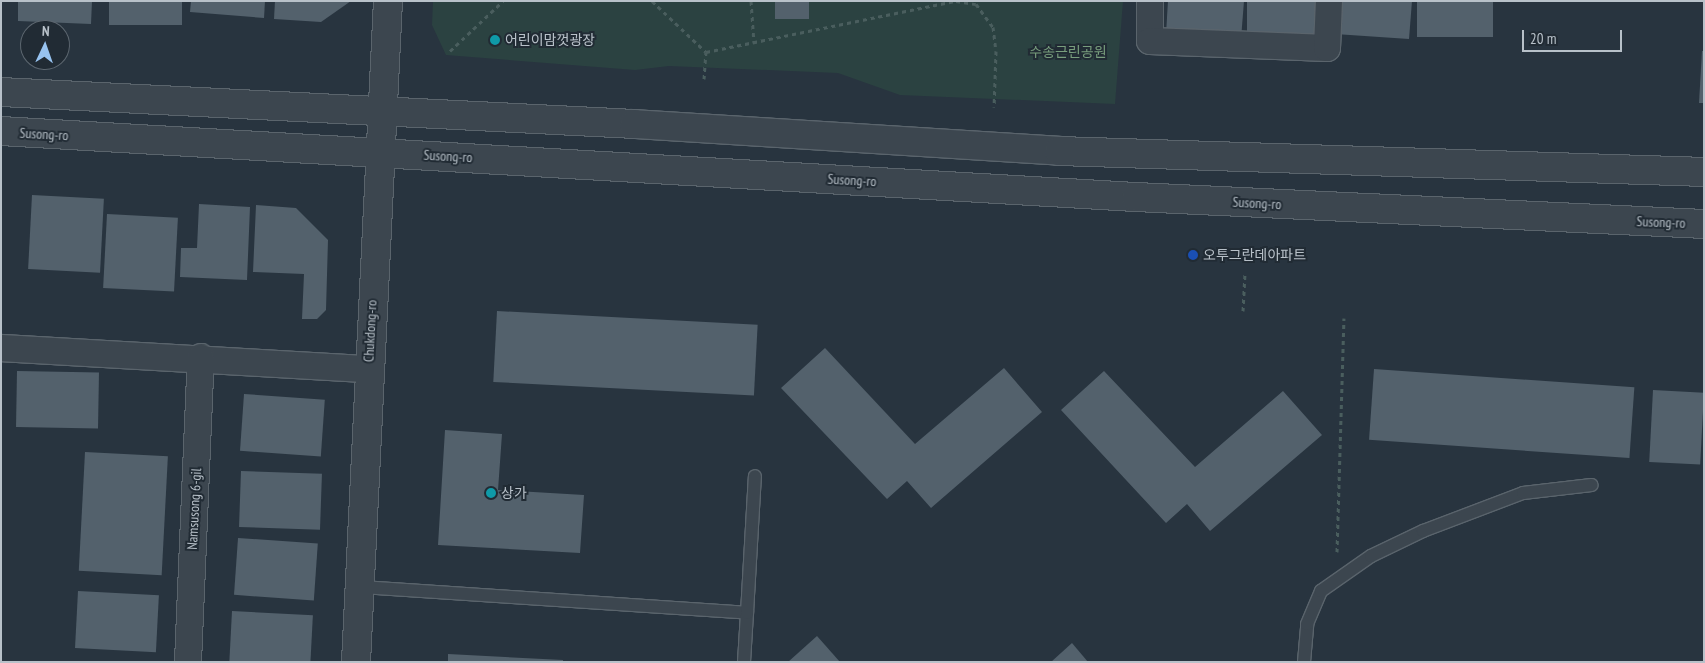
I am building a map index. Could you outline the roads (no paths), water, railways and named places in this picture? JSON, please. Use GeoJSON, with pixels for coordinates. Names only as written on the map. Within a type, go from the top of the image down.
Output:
{"type":"FeatureCollection","features":[{"type":"Feature","properties":{"kind":"street","name":"Chukdong-ro"},"geometry":{"type":"LineString","coordinates":[[356,662],[378,153],[388,1]]}},
{"type":"Feature","properties":{"kind":"street"},"geometry":{"type":"LineString","coordinates":[[1150,1],[1150,41],[1327,48],[1330,1]]}},
{"type":"Feature","properties":{"kind":"street"},"geometry":{"type":"LineString","coordinates":[[1,92],[381,110],[1059,151],[1704,172]]}},
{"type":"Feature","properties":{"kind":"street","name":"Susong-ro"},"geometry":{"type":"LineString","coordinates":[[1,131],[1136,197],[1704,224]]}},
{"type":"Feature","properties":{"kind":"street"},"geometry":{"type":"LineString","coordinates":[[1,348],[201,357],[368,369]]}},
{"type":"Feature","properties":{"kind":"street","name":"Namsusong 6-gil"},"geometry":{"type":"LineString","coordinates":[[188,662],[201,357]]}},
{"type":"Feature","properties":{"kind":"lane"},"geometry":{"type":"LineString","coordinates":[[744,662],[755,476]]}},
{"type":"Feature","properties":{"kind":"lane"},"geometry":{"type":"LineString","coordinates":[[1304,662],[1307,624],[1321,591],[1371,556],[1497,501],[1523,493],[1592,485]]}},
{"type":"Feature","properties":{"kind":"lane"},"geometry":{"type":"LineString","coordinates":[[360,587],[747,613]]}},
{"type":"Feature","properties":{"kind":"place","name":"어린이맘껏광장"},"geometry":{"type":"Point","coordinates":[495,40]}},
{"type":"Feature","properties":{"kind":"place","name":"오투그란데아파트"},"geometry":{"type":"Point","coordinates":[1193,255]}},
{"type":"Feature","properties":{"kind":"place","name":"상가"},"geometry":{"type":"Point","coordinates":[491,493]}},
{"type":"Feature","properties":{"kind":"park label","name":"수송근린공원"},"geometry":{"type":"Point","coordinates":[1068,52]}}]}
